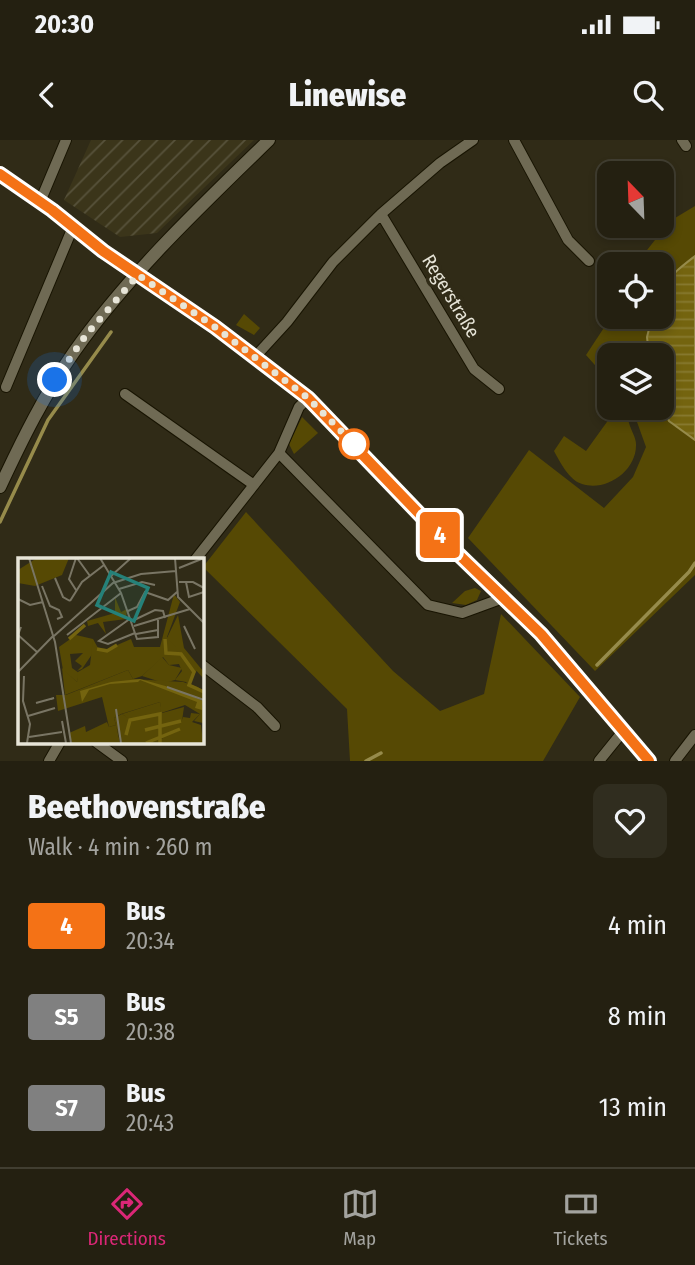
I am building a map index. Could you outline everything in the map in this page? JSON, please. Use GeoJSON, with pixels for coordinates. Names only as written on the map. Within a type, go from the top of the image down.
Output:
{"type":"FeatureCollection","features":[{"type":"Feature","properties":{"kind":"street"},"geometry":{"type":"LineString","coordinates":[[40,202],[66,140]]}},
{"type":"Feature","properties":{"kind":"street"},"geometry":{"type":"LineString","coordinates":[[0,487],[34,415],[86,335],[162,247],[269,140]]}},
{"type":"Feature","properties":{"kind":"street"},"geometry":{"type":"LineString","coordinates":[[255,357],[287,322],[333,262],[381,214],[440,163],[473,140]]}},
{"type":"Feature","properties":{"kind":"street"},"geometry":{"type":"LineString","coordinates":[[513,140],[568,240],[589,261]]}},
{"type":"Feature","properties":{"kind":"street"},"geometry":{"type":"LineString","coordinates":[[0,174],[138,275],[170,295],[308,398],[453,549],[541,634],[649,761]]}},
{"type":"Feature","properties":{"kind":"street","name":"Regerstraße"},"geometry":{"type":"LineString","coordinates":[[381,214],[474,369],[499,389]]}},
{"type":"Feature","properties":{"kind":"street"},"geometry":{"type":"LineString","coordinates":[[6,387],[73,227]]}},
{"type":"Feature","properties":{"kind":"street"},"geometry":{"type":"LineString","coordinates":[[125,394],[254,485]]}},
{"type":"Feature","properties":{"kind":"street"},"geometry":{"type":"LineString","coordinates":[[197,558],[279,453],[299,407],[308,398]]}},
{"type":"Feature","properties":{"kind":"street"},"geometry":{"type":"LineString","coordinates":[[279,453],[428,604],[462,613],[503,597]]}},
{"type":"Feature","properties":{"kind":"street"},"geometry":{"type":"LineString","coordinates":[[203,666],[257,708],[275,726]]}},
{"type":"Feature","properties":{"kind":"street"},"geometry":{"type":"LineString","coordinates":[[599,761],[624,730]]}},
{"type":"Feature","properties":{"kind":"street"},"geometry":{"type":"LineString","coordinates":[[675,761],[695,735]]}},
{"type":"Feature","properties":{"kind":"street"},"geometry":{"type":"LineString","coordinates":[[49,761],[59,744]]}},
{"type":"Feature","properties":{"kind":"street"},"geometry":{"type":"LineString","coordinates":[[99,744],[122,761]]}},
{"type":"Feature","properties":{"kind":"shaded area"},"geometry":{"type":"Polygon","coordinates":[[[91,140],[254,140],[157,233],[120,237],[64,200],[91,140]]]}},
{"type":"Feature","properties":{"kind":"shaded area"},"geometry":{"type":"Polygon","coordinates":[[[695,206],[695,575],[595,671],[468,538],[529,450],[604,508],[633,477],[646,447],[636,420],[674,420],[674,343],[597,343],[597,367],[586,355],[603,329],[674,329],[674,252],[645,252],[657,238],[674,238],[674,219],[695,206]]]}},
{"type":"Feature","properties":{"kind":"shaded area"},"geometry":{"type":"Polygon","coordinates":[[[695,256],[695,440],[669,420],[674,420],[674,343],[648,343],[647,337],[649,329],[674,329],[674,273],[695,256]]]}},
{"type":"Feature","properties":{"kind":"shaded area"},"geometry":{"type":"Polygon","coordinates":[[[244,314],[260,328],[254,335],[236,325],[244,314]]]}},
{"type":"Feature","properties":{"kind":"shaded area"},"geometry":{"type":"Polygon","coordinates":[[[302,417],[318,433],[294,454],[289,444],[302,417]]]}},
{"type":"Feature","properties":{"kind":"shaded area"},"geometry":{"type":"Polygon","coordinates":[[[608,420],[628,420],[635,439],[635,454],[626,471],[618,477],[601,485],[591,486],[577,482],[565,470],[554,451],[564,436],[586,451],[608,420]]]}},
{"type":"Feature","properties":{"kind":"shaded area"},"geometry":{"type":"Polygon","coordinates":[[[246,512],[393,671],[440,711],[484,694],[501,614],[580,697],[543,761],[350,761],[347,709],[203,567],[246,512]]]}},
{"type":"Feature","properties":{"kind":"shaded area"},"geometry":{"type":"Polygon","coordinates":[[[475,588],[481,591],[477,600],[466,605],[452,603],[465,591],[475,588]]]}},
{"type":"Feature","properties":{"kind":"waterway"},"geometry":{"type":"LineString","coordinates":[[0,522],[48,420],[111,332]]}},
{"type":"Feature","properties":{"kind":"waterway"},"geometry":{"type":"LineString","coordinates":[[597,665],[695,563]]}},
{"type":"Feature","properties":{"kind":"waterway"},"geometry":{"type":"LineString","coordinates":[[366,761],[381,753]]}},
{"type":"Feature","properties":{"kind":"bus line","name":"4"},"geometry":{"type":"LineString","coordinates":[[0,174],[52,210],[103,251],[215,327],[308,398],[453,549],[541,634],[649,761]]}},
{"type":"Feature","properties":{"kind":"route"},"geometry":{"type":"LineString","coordinates":[[55,380],[86,335],[138,275],[215,327],[308,398],[354,444]]}}]}
